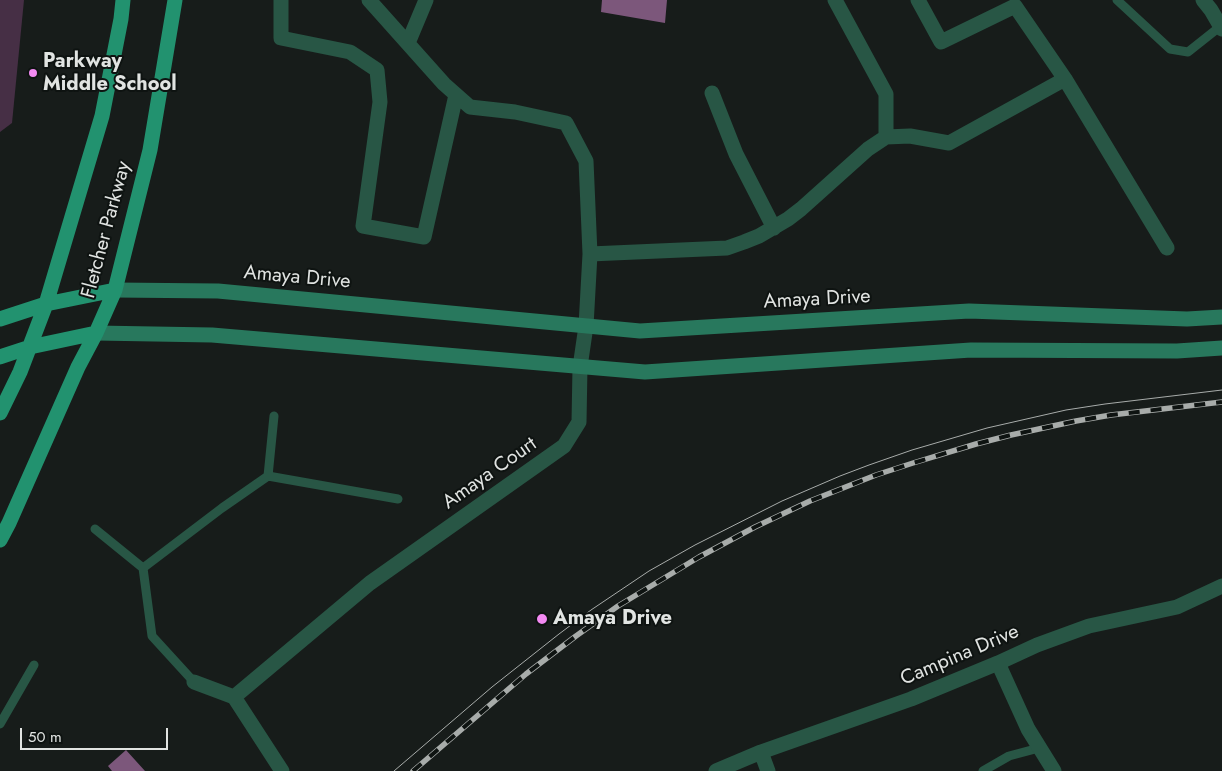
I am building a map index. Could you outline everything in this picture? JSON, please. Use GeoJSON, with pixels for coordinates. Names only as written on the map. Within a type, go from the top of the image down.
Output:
{"type":"FeatureCollection","features":[{"type":"Feature","properties":{"kind":"main road","name":"Fletcher Parkway"},"geometry":{"type":"LineString","coordinates":[[0,412],[20,372],[46,304],[102,116],[123,0]]}},
{"type":"Feature","properties":{"kind":"main road","name":"Fletcher Parkway"},"geometry":{"type":"LineString","coordinates":[[0,540],[115,290],[150,150],[176,0]]}},
{"type":"Feature","properties":{"kind":"main road","name":"Amaya Drive"},"geometry":{"type":"LineString","coordinates":[[0,319],[46,304],[115,290],[218,291],[640,331],[969,311],[1187,319],[1222,317]]}},
{"type":"Feature","properties":{"kind":"main road"},"geometry":{"type":"LineString","coordinates":[[0,357],[30,347],[96,332],[212,335],[645,372],[971,350],[1177,351],[1222,348]]}},
{"type":"Feature","properties":{"kind":"street"},"geometry":{"type":"LineString","coordinates":[[281,0],[281,38],[350,52],[376,70],[380,102],[363,226],[424,237],[456,95],[369,0]]}},
{"type":"Feature","properties":{"kind":"street"},"geometry":{"type":"LineString","coordinates":[[408,43],[426,0]]}},
{"type":"Feature","properties":{"kind":"street"},"geometry":{"type":"LineString","coordinates":[[835,0],[886,94],[886,137]]}},
{"type":"Feature","properties":{"kind":"street"},"geometry":{"type":"LineString","coordinates":[[918,0],[941,42],[1015,6],[1065,79],[1167,248]]}},
{"type":"Feature","properties":{"kind":"street"},"geometry":{"type":"LineString","coordinates":[[1203,0],[1222,27]]}},
{"type":"Feature","properties":{"kind":"street"},"geometry":{"type":"LineString","coordinates":[[590,254],[727,248],[759,236],[788,219],[868,148],[886,137],[910,136],[949,143],[1065,79]]}},
{"type":"Feature","properties":{"kind":"street"},"geometry":{"type":"LineString","coordinates":[[712,93],[736,154],[774,228]]}},
{"type":"Feature","properties":{"kind":"street","name":"Amaya Court"},"geometry":{"type":"LineString","coordinates":[[234,697],[370,582],[564,446],[579,422],[580,367],[586,326],[590,254],[586,161],[566,123],[515,112],[470,107],[456,95]]}},
{"type":"Feature","properties":{"kind":"street","name":"Campina Drive"},"geometry":{"type":"LineString","coordinates":[[716,771],[761,752],[911,699],[1037,645],[1089,626],[1177,607],[1222,586]]}},
{"type":"Feature","properties":{"kind":"street"},"geometry":{"type":"LineString","coordinates":[[998,663],[1028,729],[1054,771]]}},
{"type":"Feature","properties":{"kind":"street"},"geometry":{"type":"LineString","coordinates":[[194,682],[234,697],[282,771]]}},
{"type":"Feature","properties":{"kind":"street"},"geometry":{"type":"LineString","coordinates":[[761,752],[768,771]]}},
{"type":"Feature","properties":{"kind":"lane"},"geometry":{"type":"LineString","coordinates":[[1118,0],[1170,49],[1188,52],[1222,27]]}},
{"type":"Feature","properties":{"kind":"lane"},"geometry":{"type":"LineString","coordinates":[[268,476],[274,416]]}},
{"type":"Feature","properties":{"kind":"lane"},"geometry":{"type":"LineString","coordinates":[[143,568],[268,476],[398,499]]}},
{"type":"Feature","properties":{"kind":"lane"},"geometry":{"type":"LineString","coordinates":[[95,529],[143,568],[152,636],[194,682]]}},
{"type":"Feature","properties":{"kind":"lane"},"geometry":{"type":"LineString","coordinates":[[0,724],[34,666]]}},
{"type":"Feature","properties":{"kind":"lane"},"geometry":{"type":"LineString","coordinates":[[983,771],[1009,756],[1039,748]]}},
{"type":"Feature","properties":{"kind":"shaded area"},"geometry":{"type":"Polygon","coordinates":[[[0,0],[24,0],[12,123],[0,132],[0,0]]]}},
{"type":"Feature","properties":{"kind":"shaded area"},"geometry":{"type":"Polygon","coordinates":[[[602,0],[667,0],[665,23],[601,12],[602,0]]]}},
{"type":"Feature","properties":{"kind":"shaded area"},"geometry":{"type":"Polygon","coordinates":[[[126,750],[145,771],[112,771],[108,766],[126,750]]]}},
{"type":"Feature","properties":{"kind":"tram line"},"geometry":{"type":"LineString","coordinates":[[394,771],[492,687],[591,610],[649,571],[695,545],[782,501],[869,465],[987,428],[1066,410],[1222,390]]}},
{"type":"Feature","properties":{"kind":"railway"},"geometry":{"type":"LineString","coordinates":[[413,771],[526,674],[618,606],[699,557],[755,527],[810,501],[876,475],[1011,435],[1111,415],[1222,402]]}},
{"type":"Feature","properties":{"kind":"place","name":"Parkway Middle School"},"geometry":{"type":"Point","coordinates":[33,73]}},
{"type":"Feature","properties":{"kind":"place","name":"Amaya Drive"},"geometry":{"type":"Point","coordinates":[542,619]}}]}
